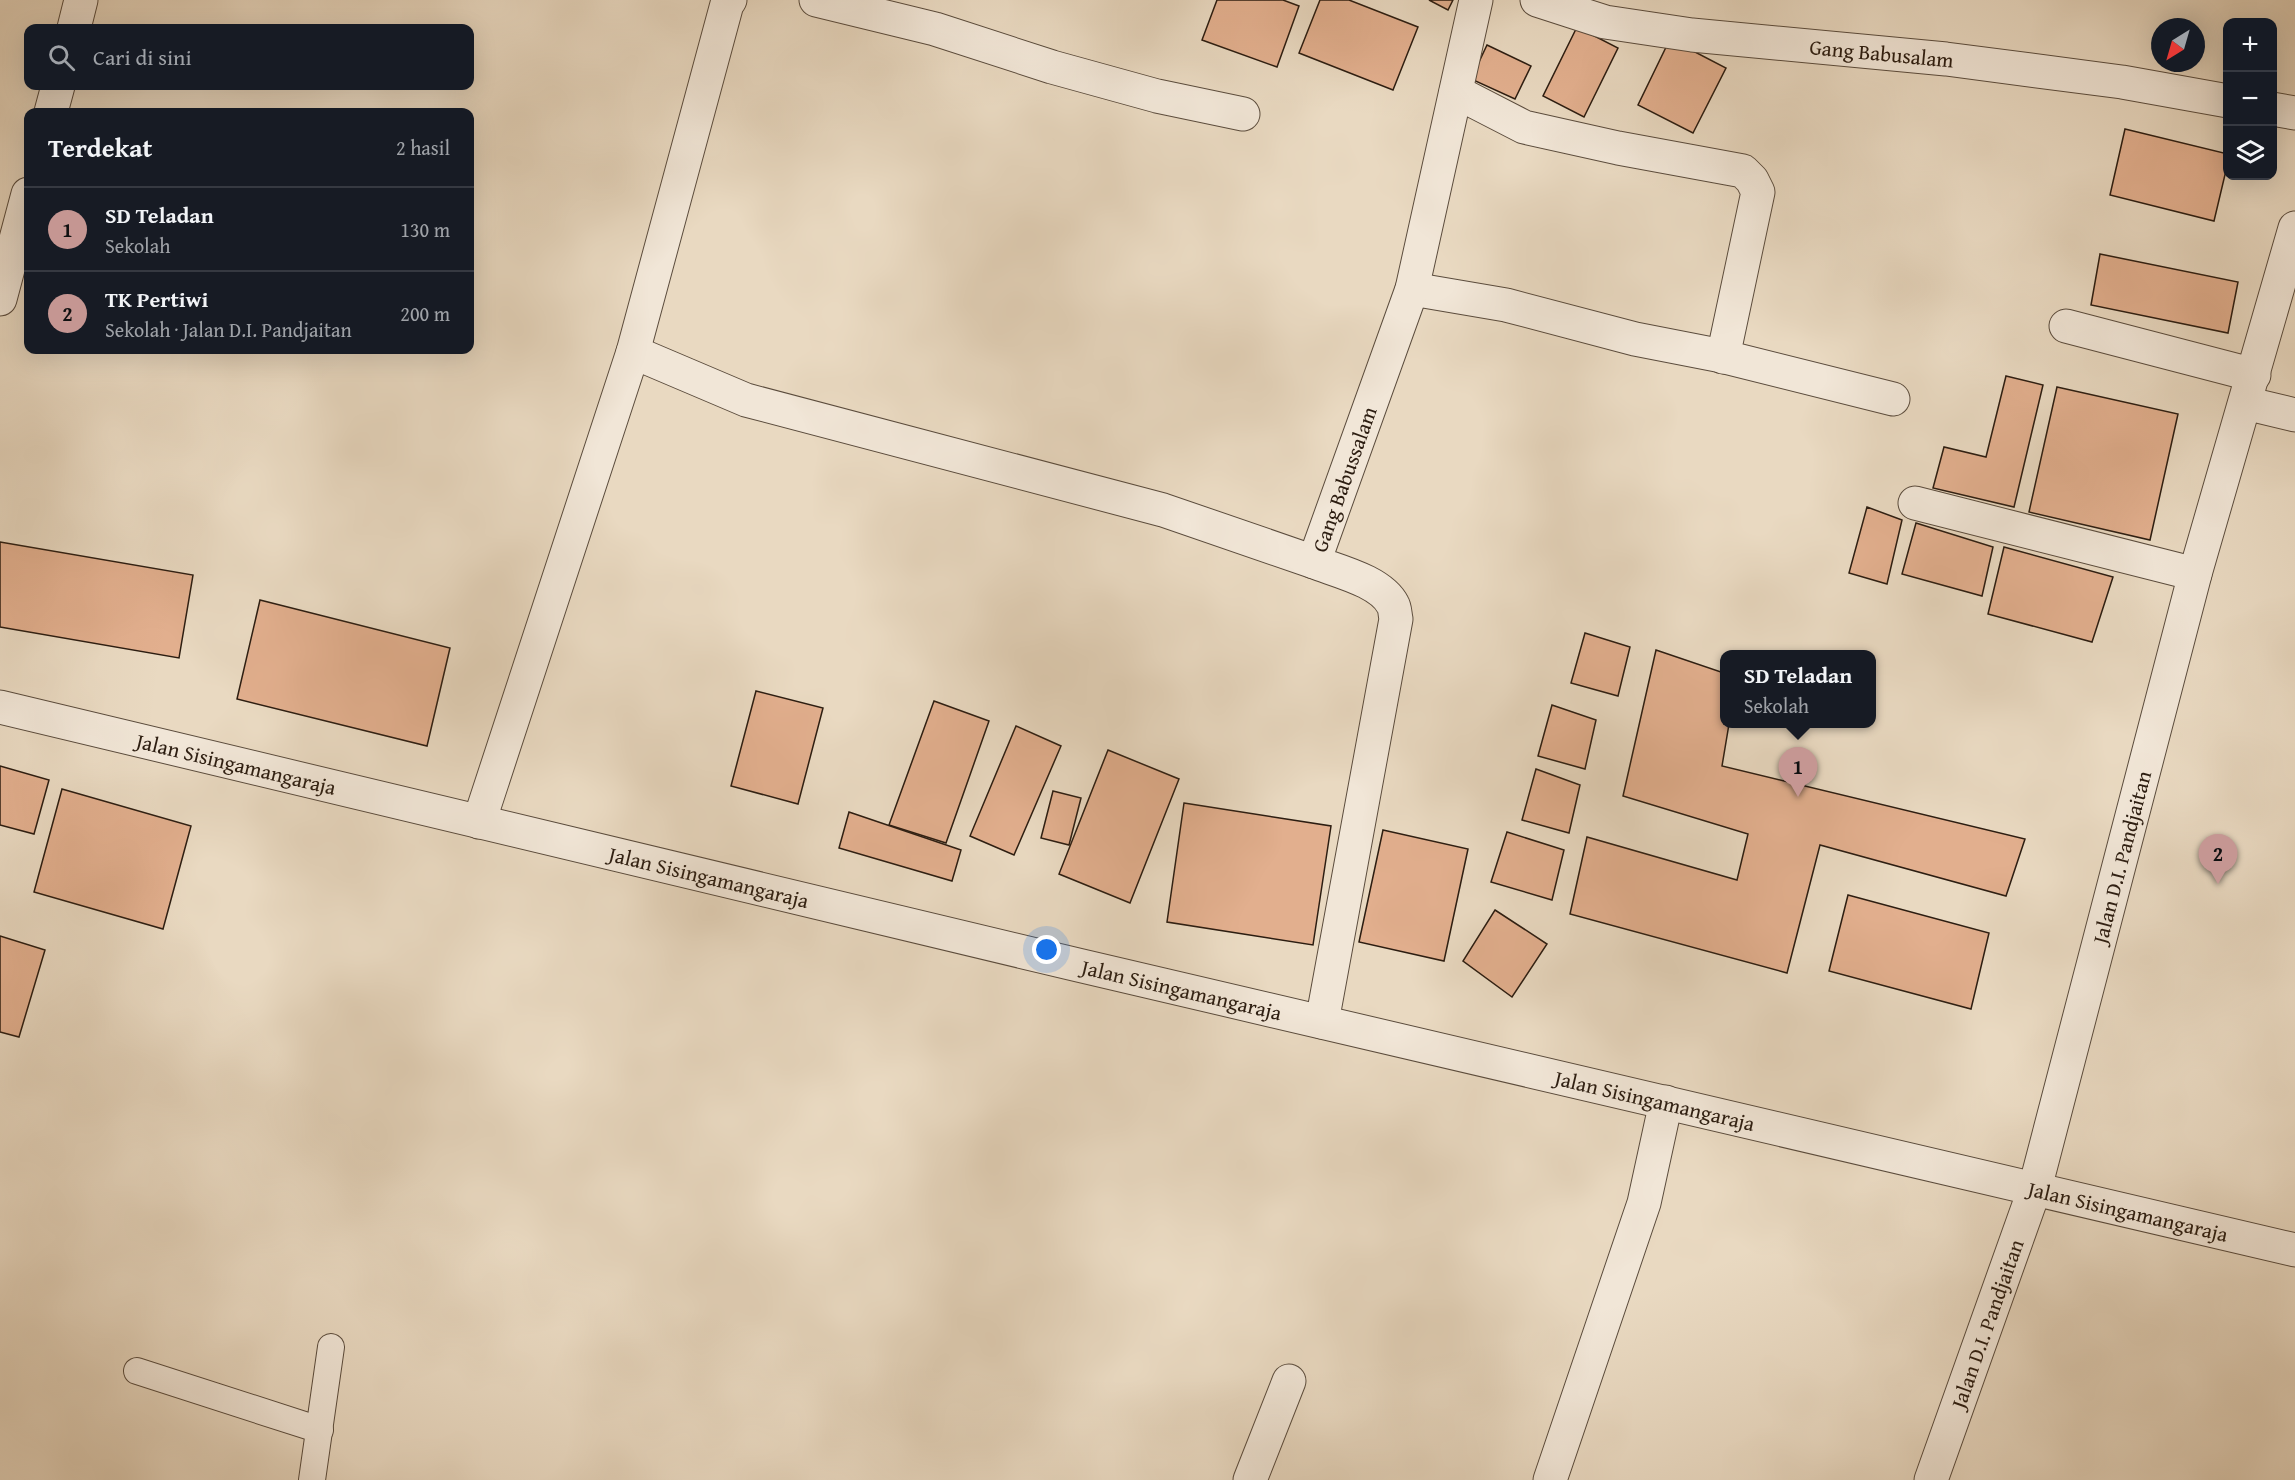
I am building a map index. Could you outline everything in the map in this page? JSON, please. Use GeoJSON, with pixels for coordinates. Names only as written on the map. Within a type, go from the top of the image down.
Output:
{"type":"FeatureCollection","features":[{"type":"Feature","properties":{"kind":"street"},"geometry":{"type":"LineString","coordinates":[[75,24],[81,0]]}},
{"type":"Feature","properties":{"kind":"street"},"geometry":{"type":"LineString","coordinates":[[479,822],[633,352],[727,4],[730,0]]}},
{"type":"Feature","properties":{"kind":"street"},"geometry":{"type":"LineString","coordinates":[[816,0],[935,29],[1052,67],[1157,96],[1243,114]]}},
{"type":"Feature","properties":{"kind":"street","name":"Gang Babussalam"},"geometry":{"type":"LineString","coordinates":[[1322,1022],[1396,619],[1393,604],[1381,591],[1361,579],[1314,562],[1412,289],[1476,0]]}},
{"type":"Feature","properties":{"kind":"street","name":"Gang Babusalam"},"geometry":{"type":"LineString","coordinates":[[1538,0],[1605,22],[1692,35],[1946,59],[2122,82],[2223,100]]}},
{"type":"Feature","properties":{"kind":"street"},"geometry":{"type":"LineString","coordinates":[[52,108],[57,90]]}},
{"type":"Feature","properties":{"kind":"street"},"geometry":{"type":"LineString","coordinates":[[1456,92],[1524,127],[1617,148],[1743,171],[1752,180],[1758,192],[1723,357]]}},
{"type":"Feature","properties":{"kind":"street"},"geometry":{"type":"LineString","coordinates":[[2277,110],[2295,113]]}},
{"type":"Feature","properties":{"kind":"street"},"geometry":{"type":"LineString","coordinates":[[0,299],[24,209]]}},
{"type":"Feature","properties":{"kind":"street","name":"Jalan D.I. Pandjaitan"},"geometry":{"type":"LineString","coordinates":[[1931,1480],[2035,1188],[2195,574],[2295,228]]}},
{"type":"Feature","properties":{"kind":"street"},"geometry":{"type":"LineString","coordinates":[[1412,289],[1506,304],[1635,339],[1723,357],[1893,399]]}},
{"type":"Feature","properties":{"kind":"street"},"geometry":{"type":"LineString","coordinates":[[2066,327],[2249,389],[2295,415]]}},
{"type":"Feature","properties":{"kind":"street"},"geometry":{"type":"LineString","coordinates":[[633,352],[746,400],[1162,510],[1314,562]]}},
{"type":"Feature","properties":{"kind":"street"},"geometry":{"type":"LineString","coordinates":[[1915,503],[2195,574]]}},
{"type":"Feature","properties":{"kind":"street","name":"Jalan Sisingamangaraja"},"geometry":{"type":"LineString","coordinates":[[0,707],[1322,1022],[2295,1250]]}},
{"type":"Feature","properties":{"kind":"street"},"geometry":{"type":"LineString","coordinates":[[1550,1480],[1644,1203],[1666,1102]]}},
{"type":"Feature","properties":{"kind":"street"},"geometry":{"type":"LineString","coordinates":[[312,1480],[331,1347]]}},
{"type":"Feature","properties":{"kind":"street"},"geometry":{"type":"LineString","coordinates":[[137,1371],[320,1430]]}},
{"type":"Feature","properties":{"kind":"street"},"geometry":{"type":"LineString","coordinates":[[1250,1480],[1289,1382]]}},
{"type":"Feature","properties":{"kind":"building"},"geometry":{"type":"Polygon","coordinates":[[[1217,0],[1283,0],[1299,6],[1277,67],[1202,40],[1217,0]]]}},
{"type":"Feature","properties":{"kind":"building"},"geometry":{"type":"Polygon","coordinates":[[[1320,0],[1349,0],[1418,27],[1393,90],[1299,53],[1320,0]]]}},
{"type":"Feature","properties":{"kind":"building"},"geometry":{"type":"Polygon","coordinates":[[[1429,0],[1453,0],[1448,10],[1429,0]]]}},
{"type":"Feature","properties":{"kind":"building"},"geometry":{"type":"Polygon","coordinates":[[[1577,27],[1618,48],[1584,117],[1543,96],[1577,27]]]}},
{"type":"Feature","properties":{"kind":"building"},"geometry":{"type":"Polygon","coordinates":[[[1670,39],[1726,68],[1693,133],[1638,105],[1670,39]]]}},
{"type":"Feature","properties":{"kind":"building"},"geometry":{"type":"Polygon","coordinates":[[[1487,45],[1531,66],[1515,99],[1471,79],[1487,45]]]}},
{"type":"Feature","properties":{"kind":"building"},"geometry":{"type":"Polygon","coordinates":[[[2125,129],[2223,153],[2224,180],[2214,221],[2110,195],[2125,129]]]}},
{"type":"Feature","properties":{"kind":"building"},"geometry":{"type":"Polygon","coordinates":[[[2100,254],[2238,282],[2228,333],[2091,305],[2100,254]]]}},
{"type":"Feature","properties":{"kind":"building"},"geometry":{"type":"Polygon","coordinates":[[[2006,376],[2043,385],[2014,507],[1933,488],[1944,447],[1986,457],[2006,376]]]}},
{"type":"Feature","properties":{"kind":"building"},"geometry":{"type":"Polygon","coordinates":[[[2057,387],[2178,414],[2150,540],[2029,512],[2057,387]]]}},
{"type":"Feature","properties":{"kind":"building"},"geometry":{"type":"Polygon","coordinates":[[[1867,507],[1902,520],[1887,584],[1849,573],[1867,507]]]}},
{"type":"Feature","properties":{"kind":"building"},"geometry":{"type":"Polygon","coordinates":[[[1916,523],[1993,547],[1982,596],[1902,574],[1916,523]]]}},
{"type":"Feature","properties":{"kind":"building"},"geometry":{"type":"Polygon","coordinates":[[[0,542],[193,575],[179,658],[0,627],[0,542]]]}},
{"type":"Feature","properties":{"kind":"building"},"geometry":{"type":"Polygon","coordinates":[[[2004,547],[2113,577],[2092,642],[1988,614],[2004,547]]]}},
{"type":"Feature","properties":{"kind":"building"},"geometry":{"type":"Polygon","coordinates":[[[260,600],[450,648],[427,746],[237,699],[260,600]]]}},
{"type":"Feature","properties":{"kind":"building"},"geometry":{"type":"Polygon","coordinates":[[[1585,633],[1630,647],[1618,696],[1571,683],[1585,633]]]}},
{"type":"Feature","properties":{"kind":"building"},"geometry":{"type":"Polygon","coordinates":[[[1656,650],[1720,672],[1720,728],[1728,728],[1722,766],[2025,839],[2006,896],[1820,845],[1787,973],[1570,914],[1587,837],[1737,880],[1748,834],[1623,796],[1656,650]]]}},
{"type":"Feature","properties":{"kind":"building"},"geometry":{"type":"Polygon","coordinates":[[[756,691],[823,708],[798,804],[731,786],[756,691]]]}},
{"type":"Feature","properties":{"kind":"building"},"geometry":{"type":"Polygon","coordinates":[[[934,701],[989,721],[946,843],[889,825],[934,701]]]}},
{"type":"Feature","properties":{"kind":"building"},"geometry":{"type":"Polygon","coordinates":[[[1552,705],[1596,720],[1585,769],[1538,756],[1552,705]]]}},
{"type":"Feature","properties":{"kind":"building"},"geometry":{"type":"Polygon","coordinates":[[[1016,726],[1061,746],[1014,855],[970,836],[1016,726]]]}},
{"type":"Feature","properties":{"kind":"building"},"geometry":{"type":"Polygon","coordinates":[[[1108,750],[1179,779],[1130,903],[1059,874],[1108,750]]]}},
{"type":"Feature","properties":{"kind":"building"},"geometry":{"type":"Polygon","coordinates":[[[0,766],[49,780],[34,834],[0,825],[0,766]]]}},
{"type":"Feature","properties":{"kind":"building"},"geometry":{"type":"Polygon","coordinates":[[[1536,769],[1580,785],[1569,833],[1522,820],[1536,769]]]}},
{"type":"Feature","properties":{"kind":"building"},"geometry":{"type":"Polygon","coordinates":[[[62,789],[191,826],[163,929],[34,892],[62,789]]]}},
{"type":"Feature","properties":{"kind":"building"},"geometry":{"type":"Polygon","coordinates":[[[1053,791],[1081,798],[1069,845],[1041,838],[1053,791]]]}},
{"type":"Feature","properties":{"kind":"building"},"geometry":{"type":"Polygon","coordinates":[[[1184,803],[1331,826],[1313,945],[1167,922],[1184,803]]]}},
{"type":"Feature","properties":{"kind":"building"},"geometry":{"type":"Polygon","coordinates":[[[849,812],[961,850],[952,881],[839,848],[849,812]]]}},
{"type":"Feature","properties":{"kind":"building"},"geometry":{"type":"Polygon","coordinates":[[[1383,830],[1468,849],[1444,961],[1359,942],[1383,830]]]}},
{"type":"Feature","properties":{"kind":"building"},"geometry":{"type":"Polygon","coordinates":[[[1507,832],[1564,850],[1552,900],[1491,882],[1507,832]]]}},
{"type":"Feature","properties":{"kind":"building"},"geometry":{"type":"Polygon","coordinates":[[[1848,895],[1989,933],[1971,1009],[1829,971],[1848,895]]]}},
{"type":"Feature","properties":{"kind":"building"},"geometry":{"type":"Polygon","coordinates":[[[1495,910],[1547,944],[1512,997],[1463,961],[1495,910]]]}},
{"type":"Feature","properties":{"kind":"building"},"geometry":{"type":"Polygon","coordinates":[[[0,936],[45,950],[19,1037],[0,1032],[0,936]]]}},
{"type":"Feature","properties":{"kind":"place","name":"SD Teladan"},"geometry":{"type":"Point","coordinates":[1798,797]}},
{"type":"Feature","properties":{"kind":"place","name":"TK Pertiwi"},"geometry":{"type":"Point","coordinates":[2218,884]}}]}
